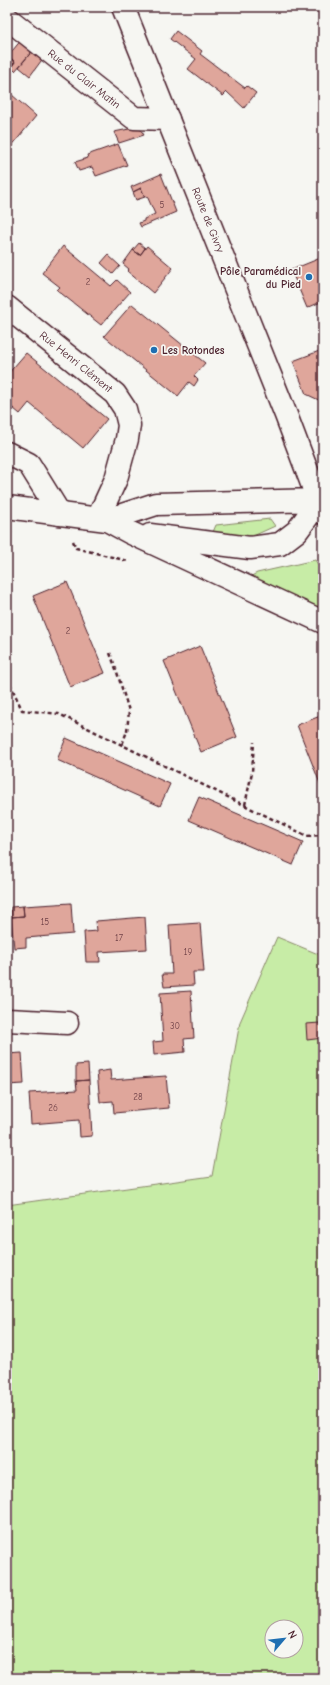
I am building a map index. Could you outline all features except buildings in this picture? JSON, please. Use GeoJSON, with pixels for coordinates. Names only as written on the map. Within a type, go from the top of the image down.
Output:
{"type":"FeatureCollection","features":[{"type":"Feature","properties":{"kind":"main road","name":"Route de Givry"},"geometry":{"type":"LineString","coordinates":[[122,7],[322,503]]}},
{"type":"Feature","properties":{"kind":"main road","name":"Rue du Clair Matin"},"geometry":{"type":"LineString","coordinates":[[7,18],[134,118],[168,120]]}},
{"type":"Feature","properties":{"kind":"main road","name":"Rue Henri Clément"},"geometry":{"type":"LineString","coordinates":[[7,307],[115,394],[125,409],[129,425],[127,439],[103,519]]}},
{"type":"Feature","properties":{"kind":"main road"},"geometry":{"type":"LineString","coordinates":[[7,453],[29,464],[60,514]]}},
{"type":"Feature","properties":{"kind":"main road"},"geometry":{"type":"LineString","coordinates":[[103,519],[156,504],[322,503]]}},
{"type":"Feature","properties":{"kind":"main road"},"geometry":{"type":"LineString","coordinates":[[131,533],[250,548],[280,544],[297,531],[322,503]]}},
{"type":"Feature","properties":{"kind":"main road"},"geometry":{"type":"LineString","coordinates":[[7,507],[103,519],[323,622]]}},
{"type":"Feature","properties":{"kind":"main road"},"geometry":{"type":"LineString","coordinates":[[7,1020],[67,1023]]}},
{"type":"Feature","properties":{"kind":"path"},"geometry":{"type":"LineString","coordinates":[[110,654],[116,668],[129,711],[127,731],[122,745]]}},
{"type":"Feature","properties":{"kind":"path"},"geometry":{"type":"LineString","coordinates":[[7,677],[22,710],[59,714],[307,836],[323,835]]}},
{"type":"Feature","properties":{"kind":"path"},"geometry":{"type":"LineString","coordinates":[[245,805],[252,772],[254,742]]}},
{"type":"Feature","properties":{"kind":"green space"},"geometry":{"type":"Polygon","coordinates":[[[270,519],[275,526],[251,537],[213,532],[216,525],[270,519]]]}},
{"type":"Feature","properties":{"kind":"green space"},"geometry":{"type":"Polygon","coordinates":[[[315,560],[323,572],[323,613],[246,579],[257,573],[315,560]]]}},
{"type":"Feature","properties":{"kind":"green space"},"geometry":{"type":"Polygon","coordinates":[[[277,937],[323,956],[323,1678],[7,1678],[7,1205],[212,1176],[240,1022],[277,937]]]}},
{"type":"Feature","properties":{"kind":"place","name":"Pôle Paramédical du Pied"},"geometry":{"type":"Point","coordinates":[309,277]}},
{"type":"Feature","properties":{"kind":"place","name":"Les Rotondes"},"geometry":{"type":"Point","coordinates":[154,350]}}]}
